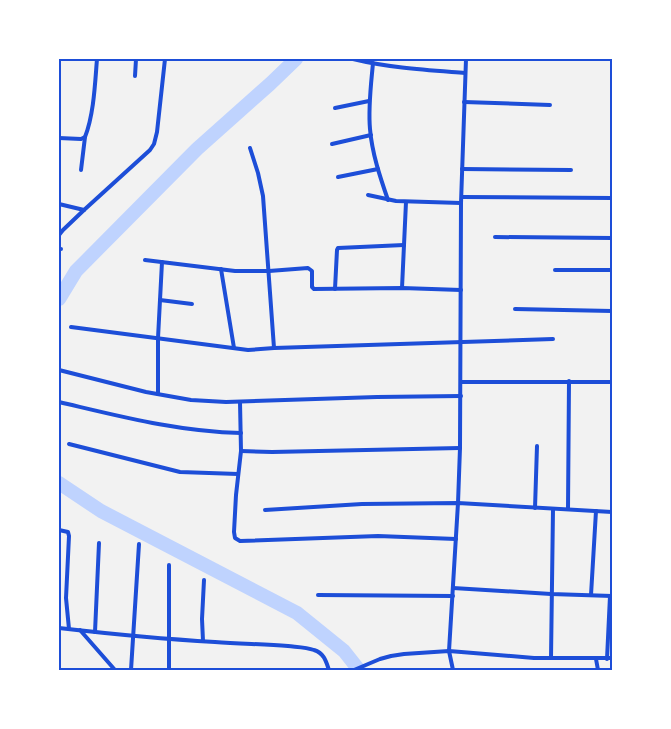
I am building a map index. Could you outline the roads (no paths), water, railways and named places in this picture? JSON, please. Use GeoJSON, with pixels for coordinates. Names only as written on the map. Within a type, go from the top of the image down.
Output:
{"type":"FeatureCollection","features":[{"type":"Feature","properties":{"kind":"street"},"geometry":{"type":"LineString","coordinates":[[81,170],[97,59]]}},
{"type":"Feature","properties":{"kind":"street"},"geometry":{"type":"LineString","coordinates":[[135,76],[136,59]]}},
{"type":"Feature","properties":{"kind":"street"},"geometry":{"type":"LineString","coordinates":[[59,235],[150,150],[154,144],[157,132],[164,59]]}},
{"type":"Feature","properties":{"kind":"street"},"geometry":{"type":"LineString","coordinates":[[353,59],[412,69],[465,73]]}},
{"type":"Feature","properties":{"kind":"street"},"geometry":{"type":"LineString","coordinates":[[453,670],[449,651],[460,448],[461,203],[466,59]]}},
{"type":"Feature","properties":{"kind":"street"},"geometry":{"type":"LineString","coordinates":[[373,63],[369,101],[371,135],[378,170],[388,200]]}},
{"type":"Feature","properties":{"kind":"street"},"geometry":{"type":"LineString","coordinates":[[335,108],[369,101]]}},
{"type":"Feature","properties":{"kind":"street"},"geometry":{"type":"LineString","coordinates":[[464,102],[550,105]]}},
{"type":"Feature","properties":{"kind":"street"},"geometry":{"type":"LineString","coordinates":[[332,144],[371,135]]}},
{"type":"Feature","properties":{"kind":"street"},"geometry":{"type":"LineString","coordinates":[[59,138],[81,139],[85,137]]}},
{"type":"Feature","properties":{"kind":"street"},"geometry":{"type":"LineString","coordinates":[[250,148],[263,196],[274,348]]}},
{"type":"Feature","properties":{"kind":"street"},"geometry":{"type":"LineString","coordinates":[[462,168],[571,170]]}},
{"type":"Feature","properties":{"kind":"street"},"geometry":{"type":"LineString","coordinates":[[338,177],[378,170]]}},
{"type":"Feature","properties":{"kind":"street"},"geometry":{"type":"LineString","coordinates":[[368,195],[406,202],[461,203]]}},
{"type":"Feature","properties":{"kind":"street"},"geometry":{"type":"LineString","coordinates":[[462,197],[612,198]]}},
{"type":"Feature","properties":{"kind":"street"},"geometry":{"type":"LineString","coordinates":[[402,288],[406,202]]}},
{"type":"Feature","properties":{"kind":"street"},"geometry":{"type":"LineString","coordinates":[[59,204],[84,210]]}},
{"type":"Feature","properties":{"kind":"street"},"geometry":{"type":"LineString","coordinates":[[495,237],[612,238]]}},
{"type":"Feature","properties":{"kind":"street"},"geometry":{"type":"LineString","coordinates":[[335,289],[338,248],[404,245]]}},
{"type":"Feature","properties":{"kind":"street"},"geometry":{"type":"LineString","coordinates":[[145,260],[235,271],[308,268],[312,271],[313,289],[402,288],[461,290]]}},
{"type":"Feature","properties":{"kind":"street"},"geometry":{"type":"LineString","coordinates":[[158,394],[158,338],[162,262]]}},
{"type":"Feature","properties":{"kind":"street"},"geometry":{"type":"LineString","coordinates":[[221,269],[234,348]]}},
{"type":"Feature","properties":{"kind":"street"},"geometry":{"type":"LineString","coordinates":[[554,270],[612,270]]}},
{"type":"Feature","properties":{"kind":"street"},"geometry":{"type":"LineString","coordinates":[[160,300],[192,304]]}},
{"type":"Feature","properties":{"kind":"street"},"geometry":{"type":"LineString","coordinates":[[515,309],[612,311]]}},
{"type":"Feature","properties":{"kind":"street"},"geometry":{"type":"LineString","coordinates":[[71,327],[248,350],[553,339]]}},
{"type":"Feature","properties":{"kind":"street"},"geometry":{"type":"LineString","coordinates":[[59,370],[191,400],[240,402],[461,396]]}},
{"type":"Feature","properties":{"kind":"street"},"geometry":{"type":"LineString","coordinates":[[461,382],[612,382]]}},
{"type":"Feature","properties":{"kind":"street"},"geometry":{"type":"LineString","coordinates":[[568,509],[569,382]]}},
{"type":"Feature","properties":{"kind":"street"},"geometry":{"type":"LineString","coordinates":[[59,402],[180,429],[241,433]]}},
{"type":"Feature","properties":{"kind":"street"},"geometry":{"type":"LineString","coordinates":[[240,402],[241,451],[236,495],[235,538],[240,541],[378,536],[456,538]]}},
{"type":"Feature","properties":{"kind":"street"},"geometry":{"type":"LineString","coordinates":[[69,444],[180,472],[238,474]]}},
{"type":"Feature","properties":{"kind":"street"},"geometry":{"type":"LineString","coordinates":[[534,508],[536,446]]}},
{"type":"Feature","properties":{"kind":"street"},"geometry":{"type":"LineString","coordinates":[[241,451],[281,452],[460,448]]}},
{"type":"Feature","properties":{"kind":"street"},"geometry":{"type":"LineString","coordinates":[[265,510],[362,504],[458,503],[612,512]]}},
{"type":"Feature","properties":{"kind":"street"},"geometry":{"type":"LineString","coordinates":[[551,658],[553,509]]}},
{"type":"Feature","properties":{"kind":"street"},"geometry":{"type":"LineString","coordinates":[[591,595],[596,511]]}},
{"type":"Feature","properties":{"kind":"street"},"geometry":{"type":"LineString","coordinates":[[59,530],[68,532],[69,536],[66,598],[69,629]]}},
{"type":"Feature","properties":{"kind":"street"},"geometry":{"type":"LineString","coordinates":[[94,632],[99,543]]}},
{"type":"Feature","properties":{"kind":"street"},"geometry":{"type":"LineString","coordinates":[[131,670],[139,544]]}},
{"type":"Feature","properties":{"kind":"street"},"geometry":{"type":"LineString","coordinates":[[169,565],[169,670]]}},
{"type":"Feature","properties":{"kind":"street"},"geometry":{"type":"LineString","coordinates":[[203,641],[204,580]]}},
{"type":"Feature","properties":{"kind":"street"},"geometry":{"type":"LineString","coordinates":[[453,588],[611,596],[607,659]]}},
{"type":"Feature","properties":{"kind":"street"},"geometry":{"type":"LineString","coordinates":[[318,595],[453,596]]}},
{"type":"Feature","properties":{"kind":"street"},"geometry":{"type":"LineString","coordinates":[[59,628],[133,636],[271,645],[315,650],[321,653],[329,670]]}},
{"type":"Feature","properties":{"kind":"street"},"geometry":{"type":"LineString","coordinates":[[80,630],[115,670]]}},
{"type":"Feature","properties":{"kind":"street"},"geometry":{"type":"LineString","coordinates":[[354,670],[380,659],[404,654],[449,651],[551,658],[612,658]]}},
{"type":"Feature","properties":{"kind":"street"},"geometry":{"type":"LineString","coordinates":[[596,659],[598,670]]}},
{"type":"Feature","properties":{"kind":"waterway"},"geometry":{"type":"LineString","coordinates":[[59,299],[76,271],[197,149],[296,59]]}},
{"type":"Feature","properties":{"kind":"waterway"},"geometry":{"type":"LineString","coordinates":[[59,483],[101,511],[297,613],[344,651],[359,670]]}}]}
